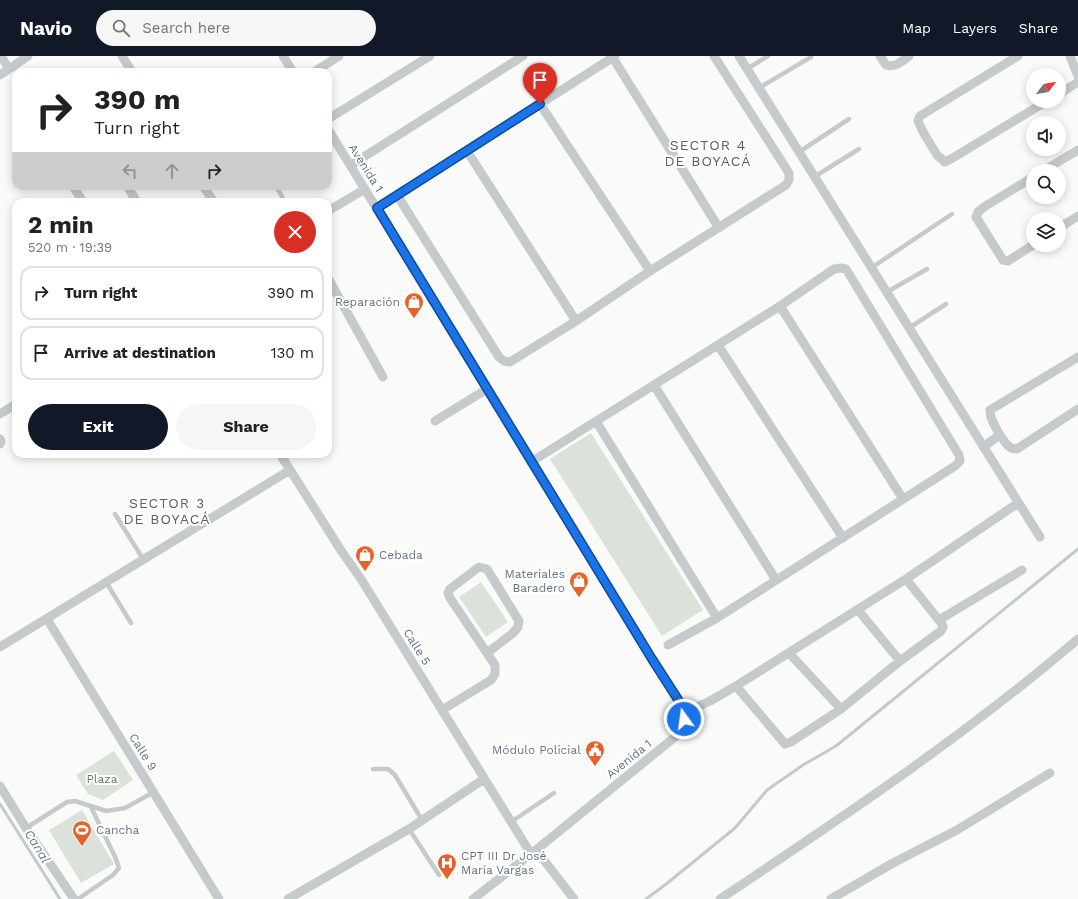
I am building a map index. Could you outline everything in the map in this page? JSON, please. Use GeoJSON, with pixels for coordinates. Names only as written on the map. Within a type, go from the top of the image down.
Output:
{"type":"FeatureCollection","features":[{"type":"Feature","properties":{"kind":"street"},"geometry":{"type":"LineString","coordinates":[[1,56],[9,69]]}},
{"type":"Feature","properties":{"kind":"street"},"geometry":{"type":"LineString","coordinates":[[0,75],[28,56]]}},
{"type":"Feature","properties":{"kind":"street"},"geometry":{"type":"LineString","coordinates":[[122,56],[130,68]]}},
{"type":"Feature","properties":{"kind":"street"},"geometry":{"type":"LineString","coordinates":[[283,56],[290,68]]}},
{"type":"Feature","properties":{"kind":"street"},"geometry":{"type":"LineString","coordinates":[[320,68],[339,56]]}},
{"type":"Feature","properties":{"kind":"street"},"geometry":{"type":"LineString","coordinates":[[332,117],[430,56]]}},
{"type":"Feature","properties":{"kind":"street"},"geometry":{"type":"LineString","coordinates":[[397,195],[500,357],[504,361],[510,362],[786,185],[789,180],[789,174],[714,56]]}},
{"type":"Feature","properties":{"kind":"street"},"geometry":{"type":"LineString","coordinates":[[739,56],[1040,537]]}},
{"type":"Feature","properties":{"kind":"street"},"geometry":{"type":"LineString","coordinates":[[880,56],[886,65],[894,66],[909,56]]}},
{"type":"Feature","properties":{"kind":"street"},"geometry":{"type":"LineString","coordinates":[[1018,56],[920,116],[918,121],[937,155],[945,162],[1035,108]]}},
{"type":"Feature","properties":{"kind":"street"},"geometry":{"type":"LineString","coordinates":[[351,166],[519,57]]}},
{"type":"Feature","properties":{"kind":"street"},"geometry":{"type":"LineString","coordinates":[[377,208],[614,57],[719,228]]}},
{"type":"Feature","properties":{"kind":"street"},"geometry":{"type":"LineString","coordinates":[[1073,57],[1078,76]]}},
{"type":"Feature","properties":{"kind":"street"},"geometry":{"type":"LineString","coordinates":[[1066,90],[1078,82]]}},
{"type":"Feature","properties":{"kind":"street"},"geometry":{"type":"LineString","coordinates":[[540,104],[650,272]]}},
{"type":"Feature","properties":{"kind":"street","name":"Avenida 1"},"geometry":{"type":"LineString","coordinates":[[332,135],[652,659],[686,712],[680,729],[675,737],[534,852],[473,899]]}},
{"type":"Feature","properties":{"kind":"street"},"geometry":{"type":"LineString","coordinates":[[1055,164],[1078,150]]}},
{"type":"Feature","properties":{"kind":"street"},"geometry":{"type":"LineString","coordinates":[[467,151],[576,321]]}},
{"type":"Feature","properties":{"kind":"street"},"geometry":{"type":"LineString","coordinates":[[1026,181],[984,207],[978,212],[976,217],[1003,260],[1008,262],[1026,250]]}},
{"type":"Feature","properties":{"kind":"street"},"geometry":{"type":"LineString","coordinates":[[332,209],[365,189]]}},
{"type":"Feature","properties":{"kind":"street"},"geometry":{"type":"LineString","coordinates":[[1066,224],[1078,216]]}},
{"type":"Feature","properties":{"kind":"street"},"geometry":{"type":"LineString","coordinates":[[532,462],[780,306],[834,269],[846,269],[959,455],[960,461],[955,466],[717,618],[668,645]]}},
{"type":"Feature","properties":{"kind":"street"},"geometry":{"type":"LineString","coordinates":[[332,285],[384,377]]}},
{"type":"Feature","properties":{"kind":"street"},"geometry":{"type":"LineString","coordinates":[[780,306],[903,499]]}},
{"type":"Feature","properties":{"kind":"street"},"geometry":{"type":"LineString","coordinates":[[718,345],[843,538]]}},
{"type":"Feature","properties":{"kind":"street"},"geometry":{"type":"LineString","coordinates":[[1078,357],[990,410],[990,414],[1000,435],[1008,446],[1012,449],[1017,449],[1078,409]]}},
{"type":"Feature","properties":{"kind":"street"},"geometry":{"type":"LineString","coordinates":[[654,385],[776,580]]}},
{"type":"Feature","properties":{"kind":"street"},"geometry":{"type":"LineString","coordinates":[[435,421],[487,389]]}},
{"type":"Feature","properties":{"kind":"street"},"geometry":{"type":"LineString","coordinates":[[0,414],[12,406]]}},
{"type":"Feature","properties":{"kind":"street"},"geometry":{"type":"LineString","coordinates":[[596,422],[717,618]]}},
{"type":"Feature","properties":{"kind":"street"},"geometry":{"type":"LineString","coordinates":[[983,447],[1000,435]]}},
{"type":"Feature","properties":{"kind":"street"},"geometry":{"type":"LineString","coordinates":[[0,439],[0,444]]}},
{"type":"Feature","properties":{"kind":"street","name":"Calle 5"},"geometry":{"type":"LineString","coordinates":[[282,458],[342,552],[361,579],[511,822],[574,899]]}},
{"type":"Feature","properties":{"kind":"street"},"geometry":{"type":"LineString","coordinates":[[0,647],[290,470]]}},
{"type":"Feature","properties":{"kind":"street"},"geometry":{"type":"LineString","coordinates":[[686,712],[710,701],[736,686],[858,610],[1018,503]]}},
{"type":"Feature","properties":{"kind":"street"},"geometry":{"type":"LineString","coordinates":[[442,710],[491,680],[495,674],[495,665],[450,598],[448,593],[450,589],[478,567],[487,569],[518,621],[518,627],[513,633],[487,653]]}},
{"type":"Feature","properties":{"kind":"street"},"geometry":{"type":"LineString","coordinates":[[939,620],[1022,570]]}},
{"type":"Feature","properties":{"kind":"street"},"geometry":{"type":"LineString","coordinates":[[736,686],[785,744],[791,742],[840,709],[941,631],[943,627],[942,624],[906,579]]}},
{"type":"Feature","properties":{"kind":"street"},"geometry":{"type":"LineString","coordinates":[[858,610],[900,662]]}},
{"type":"Feature","properties":{"kind":"street","name":"Calle 9"},"geometry":{"type":"LineString","coordinates":[[47,619],[219,899]]}},
{"type":"Feature","properties":{"kind":"street"},"geometry":{"type":"LineString","coordinates":[[720,899],[825,829],[955,737],[1078,639]]}},
{"type":"Feature","properties":{"kind":"street"},"geometry":{"type":"LineString","coordinates":[[789,652],[840,709]]}},
{"type":"Feature","properties":{"kind":"street"},"geometry":{"type":"LineString","coordinates":[[831,899],[893,863],[957,830],[1050,773]]}},
{"type":"Feature","properties":{"kind":"street"},"geometry":{"type":"LineString","coordinates":[[288,899],[408,829],[484,779]]}},
{"type":"Feature","properties":{"kind":"street"},"geometry":{"type":"LineString","coordinates":[[0,786],[26,828],[74,899]]}},
{"type":"Feature","properties":{"kind":"lane"},"geometry":{"type":"LineString","coordinates":[[747,69],[768,56]]}},
{"type":"Feature","properties":{"kind":"lane"},"geometry":{"type":"LineString","coordinates":[[759,88],[811,57]]}},
{"type":"Feature","properties":{"kind":"lane"},"geometry":{"type":"LineString","coordinates":[[799,152],[849,119]]}},
{"type":"Feature","properties":{"kind":"lane"},"geometry":{"type":"LineString","coordinates":[[814,177],[859,149]]}},
{"type":"Feature","properties":{"kind":"lane"},"geometry":{"type":"LineString","coordinates":[[871,268],[952,214]]}},
{"type":"Feature","properties":{"kind":"lane"},"geometry":{"type":"LineString","coordinates":[[886,292],[927,269]]}},
{"type":"Feature","properties":{"kind":"lane"},"geometry":{"type":"LineString","coordinates":[[909,328],[946,304]]}},
{"type":"Feature","properties":{"kind":"lane"},"geometry":{"type":"LineString","coordinates":[[115,514],[143,560]]}},
{"type":"Feature","properties":{"kind":"lane"},"geometry":{"type":"LineString","coordinates":[[106,582],[132,623]]}},
{"type":"Feature","properties":{"kind":"lane"},"geometry":{"type":"LineString","coordinates":[[373,769],[388,770],[395,775],[422,820]]}},
{"type":"Feature","properties":{"kind":"lane"},"geometry":{"type":"LineString","coordinates":[[26,828],[67,802],[75,801],[106,811],[125,808],[154,792]]}},
{"type":"Feature","properties":{"kind":"lane"},"geometry":{"type":"LineString","coordinates":[[511,822],[554,793]]}},
{"type":"Feature","properties":{"kind":"lane"},"geometry":{"type":"LineString","coordinates":[[78,899],[113,875],[119,868],[116,858],[91,806]]}},
{"type":"Feature","properties":{"kind":"lane"},"geometry":{"type":"LineString","coordinates":[[408,829],[439,875]]}},
{"type":"Feature","properties":{"kind":"green space"},"geometry":{"type":"Polygon","coordinates":[[[591,433],[703,610],[662,636],[550,459],[591,433]]]}},
{"type":"Feature","properties":{"kind":"green space"},"geometry":{"type":"Polygon","coordinates":[[[481,582],[508,622],[486,637],[459,597],[481,582]]]}},
{"type":"Feature","properties":{"kind":"green space","name":"Plaza"},"geometry":{"type":"Polygon","coordinates":[[[114,751],[133,780],[103,800],[88,794],[76,775],[114,751]]]}},
{"type":"Feature","properties":{"kind":"green space","name":"Cancha"},"geometry":{"type":"Polygon","coordinates":[[[82,810],[114,864],[81,883],[49,830],[82,810]]]}},
{"type":"Feature","properties":{"kind":"waterway"},"geometry":{"type":"LineString","coordinates":[[646,899],[735,828],[767,790],[803,765],[836,746],[1078,549]]}},
{"type":"Feature","properties":{"kind":"waterway","name":"Canal"},"geometry":{"type":"LineString","coordinates":[[0,804],[60,899]]}},
{"type":"Feature","properties":{"kind":"place","name":"Reparación"},"geometry":{"type":"Point","coordinates":[414,319]}},
{"type":"Feature","properties":{"kind":"place","name":"Cebada"},"geometry":{"type":"Point","coordinates":[365,572]}},
{"type":"Feature","properties":{"kind":"place","name":"Materiales Baradero"},"geometry":{"type":"Point","coordinates":[579,598]}},
{"type":"Feature","properties":{"kind":"place","name":"Módulo Policial"},"geometry":{"type":"Point","coordinates":[595,767]}},
{"type":"Feature","properties":{"kind":"place","name":"Cancha"},"geometry":{"type":"Point","coordinates":[82,847]}},
{"type":"Feature","properties":{"kind":"place","name":"CPT III Dr José María Vargas"},"geometry":{"type":"Point","coordinates":[447,880]}},
{"type":"Feature","properties":{"kind":"district","name":"SECTOR 4 DE BOYACÁ"},"geometry":{"type":"Point","coordinates":[708,154]}},
{"type":"Feature","properties":{"kind":"district","name":"SECTOR 3 DE BOYACÁ"},"geometry":{"type":"Point","coordinates":[167,512]}},
{"type":"Feature","properties":{"kind":"route"},"geometry":{"type":"LineString","coordinates":[[540,104],[377,208],[652,659],[686,712],[684,719]]}}]}
